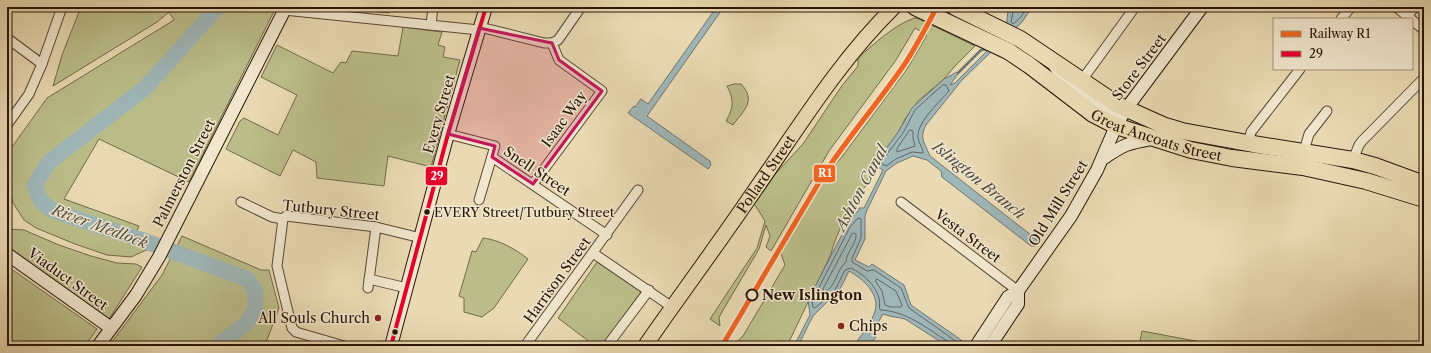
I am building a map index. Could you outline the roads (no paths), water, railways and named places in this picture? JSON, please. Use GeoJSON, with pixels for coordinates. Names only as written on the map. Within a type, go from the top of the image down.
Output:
{"type":"FeatureCollection","features":[{"type":"Feature","properties":{"kind":"highway","name":"Great Ancoats Street"},"geometry":{"type":"LineString","coordinates":[[915,7],[977,35],[1008,51],[1029,65],[1092,114],[1116,126],[1197,152],[1303,167],[1366,181],[1424,199]]}},
{"type":"Feature","properties":{"kind":"highway","name":"Great Ancoats Street"},"geometry":{"type":"LineString","coordinates":[[954,7],[987,22],[1029,46],[1081,82],[1126,110],[1165,126],[1182,131],[1253,144],[1353,160],[1394,172],[1424,184]]}},
{"type":"Feature","properties":{"kind":"highway"},"geometry":{"type":"LineString","coordinates":[[1253,144],[1260,161]]}},
{"type":"Feature","properties":{"kind":"highway"},"geometry":{"type":"LineString","coordinates":[[1344,176],[1353,160]]}},
{"type":"Feature","properties":{"kind":"main road","name":"Pollard Street"},"geometry":{"type":"LineString","coordinates":[[645,346],[750,198],[821,93],[883,14],[894,7]]}},
{"type":"Feature","properties":{"kind":"street"},"geometry":{"type":"LineString","coordinates":[[7,125],[29,94],[42,64],[62,7]]}},
{"type":"Feature","properties":{"kind":"street"},"geometry":{"type":"LineString","coordinates":[[431,25],[433,7]]}},
{"type":"Feature","properties":{"kind":"street","name":"Every Street"},"geometry":{"type":"LineString","coordinates":[[391,346],[448,134],[486,7]]}},
{"type":"Feature","properties":{"kind":"street"},"geometry":{"type":"LineString","coordinates":[[285,8],[431,25],[479,28],[544,43],[552,43],[558,40],[581,7]]}},
{"type":"Feature","properties":{"kind":"street"},"geometry":{"type":"LineString","coordinates":[[1085,76],[1135,7]]}},
{"type":"Feature","properties":{"kind":"street","name":"Store Street"},"geometry":{"type":"LineString","coordinates":[[1116,126],[1126,110],[1202,7]]}},
{"type":"Feature","properties":{"kind":"street"},"geometry":{"type":"LineString","coordinates":[[1342,18],[1351,7]]}},
{"type":"Feature","properties":{"kind":"street"},"geometry":{"type":"LineString","coordinates":[[1396,7],[1410,18],[1415,7]]}},
{"type":"Feature","properties":{"kind":"street","name":"Palmerston Street"},"geometry":{"type":"LineString","coordinates":[[98,346],[136,295],[159,257],[285,8]]}},
{"type":"Feature","properties":{"kind":"street"},"geometry":{"type":"LineString","coordinates":[[1413,21],[1424,30]]}},
{"type":"Feature","properties":{"kind":"street"},"geometry":{"type":"LineString","coordinates":[[7,38],[42,64]]}},
{"type":"Feature","properties":{"kind":"street","name":"Isaac Way"},"geometry":{"type":"LineString","coordinates":[[533,184],[602,91],[559,60],[552,43]]}},
{"type":"Feature","properties":{"kind":"street"},"geometry":{"type":"LineString","coordinates":[[1052,61],[1062,77],[1111,112],[1115,118],[1116,126]]}},
{"type":"Feature","properties":{"kind":"street"},"geometry":{"type":"LineString","coordinates":[[1253,144],[1250,132],[1299,70]]}},
{"type":"Feature","properties":{"kind":"street"},"geometry":{"type":"LineString","coordinates":[[1353,160],[1362,141],[1424,78]]}},
{"type":"Feature","properties":{"kind":"street"},"geometry":{"type":"LineString","coordinates":[[1304,151],[1310,134],[1327,111]]}},
{"type":"Feature","properties":{"kind":"street","name":"Old Mill Street"},"geometry":{"type":"LineString","coordinates":[[976,346],[1008,297],[1018,291],[1071,216],[1102,159],[1116,126]]}},
{"type":"Feature","properties":{"kind":"street"},"geometry":{"type":"LineString","coordinates":[[448,134],[495,146],[479,200]]}},
{"type":"Feature","properties":{"kind":"street"},"geometry":{"type":"LineString","coordinates":[[1102,159],[1115,149],[1128,143],[1152,138]]}},
{"type":"Feature","properties":{"kind":"street","name":"Snell Street"},"geometry":{"type":"LineString","coordinates":[[492,157],[606,235]]}},
{"type":"Feature","properties":{"kind":"street","name":"Harrison Street"},"geometry":{"type":"LineString","coordinates":[[525,346],[638,190]]}},
{"type":"Feature","properties":{"kind":"street","name":"Tutbury Street"},"geometry":{"type":"LineString","coordinates":[[241,202],[272,217],[283,220],[286,216],[376,227],[421,238]]}},
{"type":"Feature","properties":{"kind":"street","name":"Vesta Street"},"geometry":{"type":"LineString","coordinates":[[901,202],[1018,291]]}},
{"type":"Feature","properties":{"kind":"street"},"geometry":{"type":"LineString","coordinates":[[283,220],[277,266],[292,328],[296,332],[344,346]]}},
{"type":"Feature","properties":{"kind":"street"},"geometry":{"type":"LineString","coordinates":[[376,227],[368,284],[407,288]]}},
{"type":"Feature","properties":{"kind":"street"},"geometry":{"type":"LineString","coordinates":[[593,253],[672,306]]}},
{"type":"Feature","properties":{"kind":"street","name":"Viaduct Street"},"geometry":{"type":"LineString","coordinates":[[7,254],[111,328]]}},
{"type":"Feature","properties":{"kind":"street"},"geometry":{"type":"LineString","coordinates":[[607,346],[648,290]]}},
{"type":"Feature","properties":{"kind":"street","name":"Old Mill Street"},"geometry":{"type":"LineString","coordinates":[[990,346],[1018,304],[1018,291]]}},
{"type":"Feature","properties":{"kind":"water"},"geometry":{"type":"Polygon","coordinates":[[[1011,7],[1032,7],[1022,22],[962,80],[926,125],[923,137],[930,156],[1036,239],[1039,243],[1036,246],[1031,246],[942,177],[941,171],[927,160],[913,156],[897,163],[886,171],[867,210],[865,216],[865,239],[855,260],[869,267],[872,264],[904,285],[911,305],[964,342],[960,346],[947,346],[905,319],[883,314],[875,328],[877,335],[870,346],[854,346],[872,318],[876,307],[870,288],[860,278],[849,271],[837,295],[827,302],[813,316],[798,346],[794,346],[810,315],[808,300],[847,225],[859,208],[864,208],[883,170],[874,165],[899,131],[912,108],[944,79],[957,72],[958,74],[950,85],[955,83],[986,52],[1006,28],[1008,11],[1011,7]]]}},
{"type":"Feature","properties":{"kind":"water"},"geometry":{"type":"Polygon","coordinates":[[[716,8],[721,11],[647,116],[710,161],[711,165],[708,169],[628,113],[641,99],[648,104],[716,8]]]}},
{"type":"Feature","properties":{"kind":"waterway","name":"River Medlock"},"geometry":{"type":"LineString","coordinates":[[217,346],[247,323],[255,309],[255,290],[247,279],[142,240],[54,211],[41,201],[35,185],[48,163],[145,88],[218,7]]}},
{"type":"Feature","properties":{"kind":"waterway"},"geometry":{"type":"LineString","coordinates":[[958,73],[981,50],[988,49]]}},
{"type":"Feature","properties":{"kind":"rail line","name":"R1"},"geometry":{"type":"LineString","coordinates":[[722,346],[824,174],[843,146],[904,65],[937,7]]}},
{"type":"Feature","properties":{"kind":"place","name":"EVERY Street/Tutbury Street"},"geometry":{"type":"Point","coordinates":[427,212]}},
{"type":"Feature","properties":{"kind":"place","name":"New Islington"},"geometry":{"type":"Point","coordinates":[752,295]}},
{"type":"Feature","properties":{"kind":"place","name":"All Souls Church"},"geometry":{"type":"Point","coordinates":[378,318]}},
{"type":"Feature","properties":{"kind":"place","name":"Chips"},"geometry":{"type":"Point","coordinates":[841,326]}},
{"type":"Feature","properties":{"kind":"water label","name":"Islington Branch"},"geometry":{"type":"Point","coordinates":[979,180]}},
{"type":"Feature","properties":{"kind":"water label","name":"Ashton Canal"},"geometry":{"type":"Point","coordinates":[861,188]}}]}
